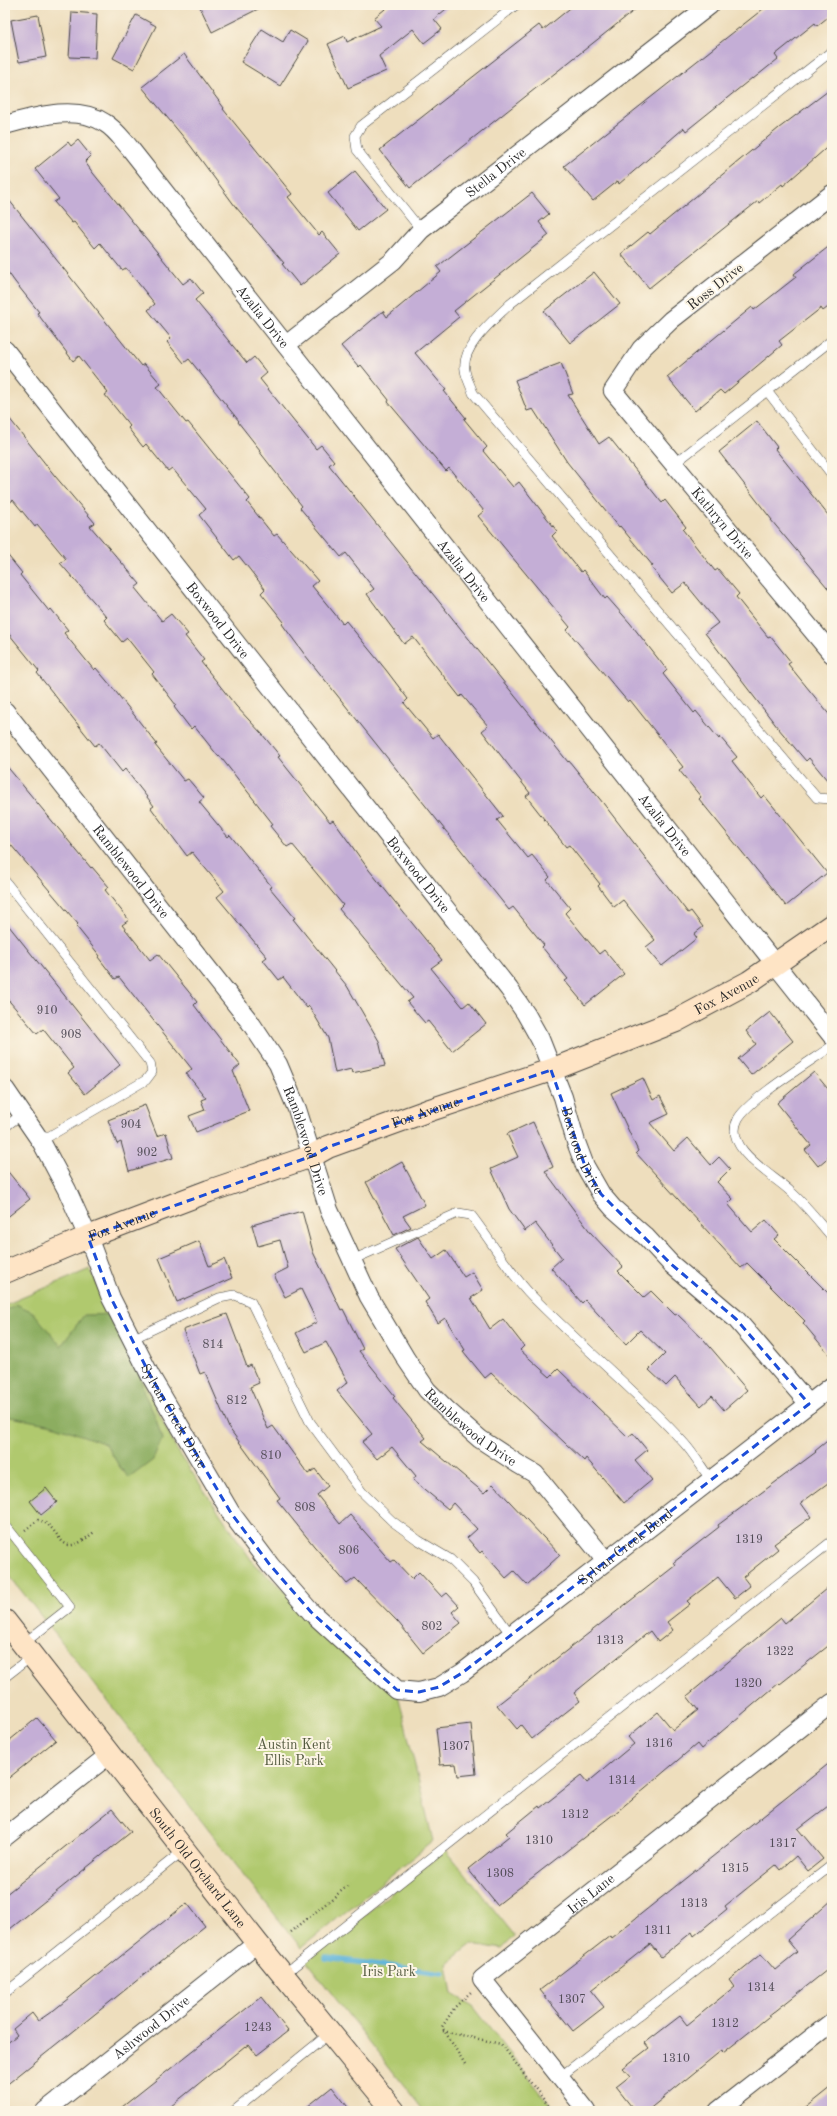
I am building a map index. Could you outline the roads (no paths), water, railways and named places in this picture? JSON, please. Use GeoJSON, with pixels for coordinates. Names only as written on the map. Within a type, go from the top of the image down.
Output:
{"type":"FeatureCollection","features":[{"type":"Feature","properties":{"kind":"main road","name":"Fox Avenue"},"geometry":{"type":"LineString","coordinates":[[5,1272],[88,1237],[209,1191],[312,1156],[328,1147],[427,1111],[551,1070],[676,1021],[749,982],[832,925]]}},
{"type":"Feature","properties":{"kind":"main road","name":"South Old Orchard Lane"},"geometry":{"type":"LineString","coordinates":[[5,1621],[257,1943],[394,2111]]}},
{"type":"Feature","properties":{"kind":"street","name":"Stella Drive"},"geometry":{"type":"LineString","coordinates":[[286,346],[392,261],[421,230],[710,5]]}},
{"type":"Feature","properties":{"kind":"street","name":"Azalia Drive"},"geometry":{"type":"LineString","coordinates":[[5,125],[40,116],[86,114],[106,123],[129,147],[832,1036]]}},
{"type":"Feature","properties":{"kind":"street","name":"Ross Drive"},"geometry":{"type":"LineString","coordinates":[[613,391],[641,349],[671,320],[832,194]]}},
{"type":"Feature","properties":{"kind":"street","name":"Boxwood Drive"},"geometry":{"type":"LineString","coordinates":[[5,350],[509,989],[526,1014],[540,1039],[551,1070],[563,1097],[576,1142],[586,1166],[601,1194],[613,1208],[646,1237],[671,1264],[736,1319],[808,1404]]}},
{"type":"Feature","properties":{"kind":"street","name":"Kathryn Drive"},"geometry":{"type":"LineString","coordinates":[[613,391],[832,654]]}},
{"type":"Feature","properties":{"kind":"street","name":"Ramblewood Drive"},"geometry":{"type":"LineString","coordinates":[[5,711],[250,1022],[278,1064],[297,1108],[329,1210],[369,1297],[406,1360],[427,1390],[480,1439],[535,1474],[606,1561]]}},
{"type":"Feature","properties":{"kind":"street","name":"Sylvan Creek Drive"},"geometry":{"type":"LineString","coordinates":[[5,1089],[41,1141],[67,1190],[88,1237],[111,1298],[150,1375],[231,1513],[270,1565],[311,1612],[398,1690],[411,1690]]}},
{"type":"Feature","properties":{"kind":"street","name":"Sylvan Creek Bend"},"geometry":{"type":"LineString","coordinates":[[411,1690],[419,1692],[440,1688],[462,1673],[832,1386]]}},
{"type":"Feature","properties":{"kind":"street","name":"Iris Lane"},"geometry":{"type":"LineString","coordinates":[[560,2077],[482,1979],[832,1703]]}},
{"type":"Feature","properties":{"kind":"street"},"geometry":{"type":"LineString","coordinates":[[5,1837],[110,1754]]}},
{"type":"Feature","properties":{"kind":"street","name":"Ashwood Drive"},"geometry":{"type":"LineString","coordinates":[[45,2111],[257,1943]]}},
{"type":"Feature","properties":{"kind":"street"},"geometry":{"type":"LineString","coordinates":[[718,2111],[832,2022]]}},
{"type":"Feature","properties":{"kind":"street"},"geometry":{"type":"LineString","coordinates":[[560,2077],[587,2111]]}},
{"type":"Feature","properties":{"kind":"lane"},"geometry":{"type":"LineString","coordinates":[[421,230],[357,150],[355,136],[361,126],[516,5]]}},
{"type":"Feature","properties":{"kind":"lane"},"geometry":{"type":"LineString","coordinates":[[832,52],[510,304],[481,333],[465,355],[464,371],[473,393],[812,792],[818,798],[832,799]]}},
{"type":"Feature","properties":{"kind":"lane"},"geometry":{"type":"LineString","coordinates":[[674,464],[832,340]]}},
{"type":"Feature","properties":{"kind":"lane"},"geometry":{"type":"LineString","coordinates":[[767,391],[832,475]]}},
{"type":"Feature","properties":{"kind":"lane"},"geometry":{"type":"LineString","coordinates":[[5,880],[150,1063],[152,1072],[146,1080],[41,1141]]}},
{"type":"Feature","properties":{"kind":"lane"},"geometry":{"type":"LineString","coordinates":[[832,1046],[751,1104],[738,1119],[734,1132],[737,1141],[748,1157],[791,1191],[832,1237]]}},
{"type":"Feature","properties":{"kind":"lane"},"geometry":{"type":"LineString","coordinates":[[5,1127],[22,1114]]}},
{"type":"Feature","properties":{"kind":"lane"},"geometry":{"type":"LineString","coordinates":[[352,1260],[458,1213],[471,1215],[511,1272],[532,1297],[586,1346],[685,1444],[710,1480]]}},
{"type":"Feature","properties":{"kind":"lane"},"geometry":{"type":"LineString","coordinates":[[132,1339],[219,1298],[235,1295],[251,1302],[310,1422],[362,1492],[392,1521],[418,1540],[450,1559],[472,1582],[511,1635]]}},
{"type":"Feature","properties":{"kind":"lane"},"geometry":{"type":"LineString","coordinates":[[5,1529],[8,1527],[70,1607],[28,1650],[5,1677]]}},
{"type":"Feature","properties":{"kind":"lane"},"geometry":{"type":"LineString","coordinates":[[283,1975],[832,1541]]}},
{"type":"Feature","properties":{"kind":"lane"},"geometry":{"type":"LineString","coordinates":[[5,1993],[184,1850]]}},
{"type":"Feature","properties":{"kind":"lane"},"geometry":{"type":"LineString","coordinates":[[560,2077],[832,1865]]}},
{"type":"Feature","properties":{"kind":"lane"},"geometry":{"type":"LineString","coordinates":[[234,2111],[330,2033]]}},
{"type":"Feature","properties":{"kind":"waterway"},"geometry":{"type":"LineString","coordinates":[[326,1958],[443,1973]]}},
{"type":"Feature","properties":{"kind":"park label","name":"Austin Kent Ellis Park"},"geometry":{"type":"Point","coordinates":[294,1752]}},
{"type":"Feature","properties":{"kind":"park label","name":"Iris Park"},"geometry":{"type":"Point","coordinates":[389,1971]}}]}
